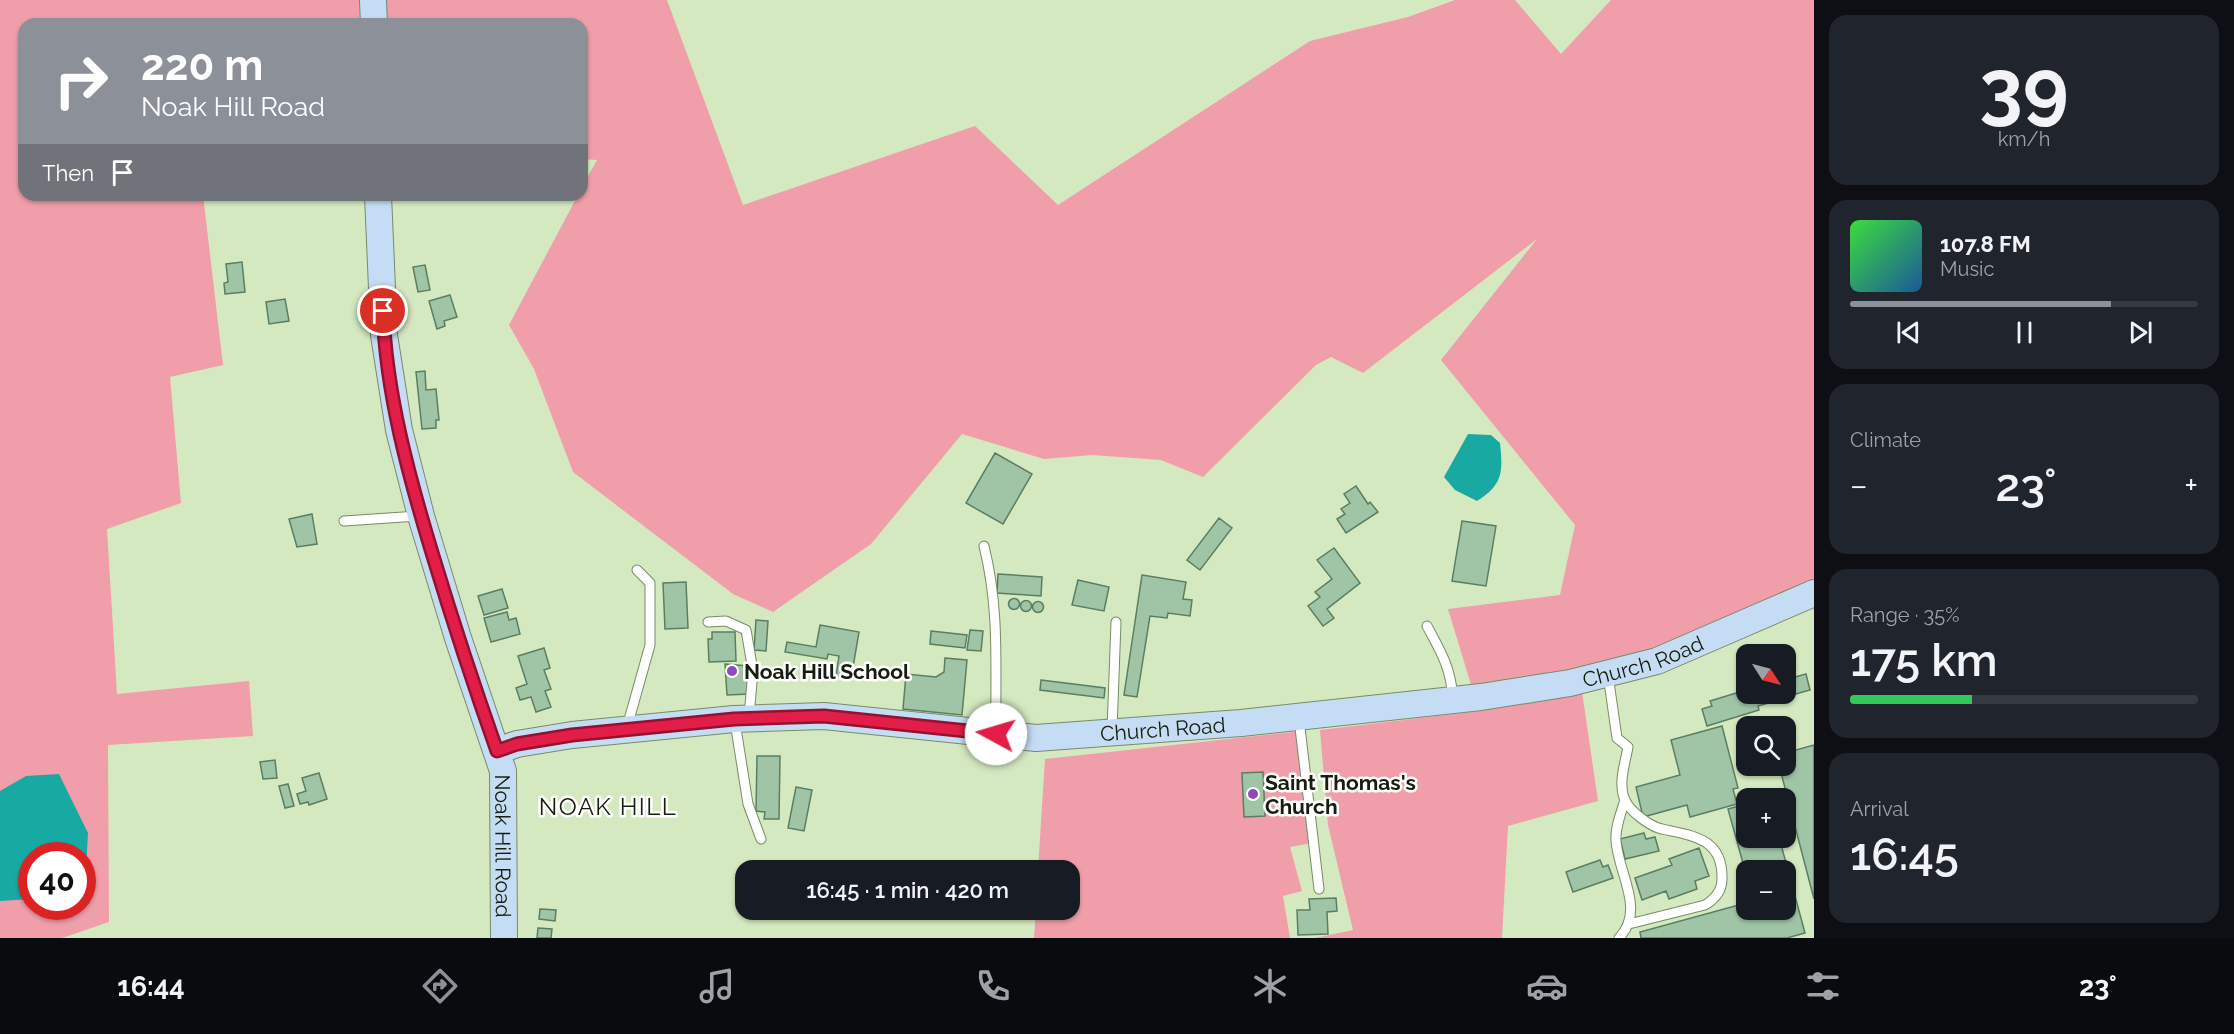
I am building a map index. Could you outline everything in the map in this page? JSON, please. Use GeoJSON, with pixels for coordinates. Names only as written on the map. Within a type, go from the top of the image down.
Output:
{"type":"FeatureCollection","features":[{"type":"Feature","properties":{"kind":"street"},"geometry":{"type":"LineString","coordinates":[[373,0],[374,18]]}},
{"type":"Feature","properties":{"kind":"street","name":"Noak Hill Road"},"geometry":{"type":"LineString","coordinates":[[378,201],[384,334],[399,430],[421,516],[458,638],[503,771],[504,938]]}},
{"type":"Feature","properties":{"kind":"street","name":"Church Road"},"geometry":{"type":"LineString","coordinates":[[497,751],[517,744],[626,730],[742,719],[824,716],[1036,738],[1299,716],[1453,699],[1559,685],[1608,675],[1657,661],[1814,593]]}},
{"type":"Feature","properties":{"kind":"lane"},"geometry":{"type":"LineString","coordinates":[[344,520],[421,516]]}},
{"type":"Feature","properties":{"kind":"lane"},"geometry":{"type":"LineString","coordinates":[[984,546],[993,582],[996,617],[996,734]]}},
{"type":"Feature","properties":{"kind":"lane"},"geometry":{"type":"LineString","coordinates":[[626,730],[651,637],[650,583],[637,570]]}},
{"type":"Feature","properties":{"kind":"lane"},"geometry":{"type":"LineString","coordinates":[[708,622],[726,621],[746,630],[753,670],[742,719],[748,804],[761,839]]}},
{"type":"Feature","properties":{"kind":"lane"},"geometry":{"type":"LineString","coordinates":[[1112,732],[1116,622]]}},
{"type":"Feature","properties":{"kind":"lane"},"geometry":{"type":"LineString","coordinates":[[1427,626],[1447,663],[1451,676],[1453,699]]}},
{"type":"Feature","properties":{"kind":"lane"},"geometry":{"type":"LineString","coordinates":[[1608,675],[1617,738],[1628,747],[1622,785],[1625,800],[1616,838],[1630,895],[1629,924],[1619,938]]}},
{"type":"Feature","properties":{"kind":"lane"},"geometry":{"type":"LineString","coordinates":[[1299,716],[1319,889]]}},
{"type":"Feature","properties":{"kind":"lane"},"geometry":{"type":"LineString","coordinates":[[1625,800],[1637,814],[1660,829],[1682,832],[1704,840],[1716,854],[1722,882],[1716,897],[1705,905],[1629,924]]}},
{"type":"Feature","properties":{"kind":"shaded area"},"geometry":{"type":"Polygon","coordinates":[[[0,0],[667,0],[743,205],[975,126],[1058,205],[1310,41],[1408,17],[1455,0],[1515,0],[1561,54],[1611,0],[1814,0],[1814,585],[1657,651],[1579,671],[1598,801],[1508,826],[1502,938],[1315,938],[1353,930],[1328,825],[1320,730],[1479,711],[1448,609],[1560,595],[1575,525],[1441,360],[1537,239],[1363,373],[1331,357],[1316,365],[1203,477],[1161,460],[1092,455],[1044,459],[962,434],[871,544],[773,612],[733,594],[573,472],[534,369],[509,325],[575,201],[588,201],[588,176],[597,160],[588,159],[588,18],[18,18],[18,201],[204,201],[223,365],[170,377],[181,503],[107,529],[117,694],[249,681],[253,736],[108,745],[109,922],[62,938],[0,938],[0,0]]]}},
{"type":"Feature","properties":{"kind":"shaded area"},"geometry":{"type":"Polygon","coordinates":[[[1302,731],[1312,843],[1290,847],[1302,891],[1283,896],[1290,938],[1034,938],[1035,920],[1080,920],[1080,860],[1039,860],[1045,759],[1302,731]]]}},
{"type":"Feature","properties":{"kind":"water"},"geometry":{"type":"Polygon","coordinates":[[[1468,434],[1491,435],[1500,443],[1499,477],[1492,489],[1477,501],[1455,490],[1444,477],[1468,434]]]}},
{"type":"Feature","properties":{"kind":"water"},"geometry":{"type":"Polygon","coordinates":[[[59,774],[88,833],[88,842],[18,842],[18,900],[0,901],[0,791],[26,776],[59,774]]]}},
{"type":"Feature","properties":{"kind":"building"},"geometry":{"type":"Polygon","coordinates":[[[242,262],[245,292],[225,294],[224,283],[228,282],[226,264],[242,262]]]}},
{"type":"Feature","properties":{"kind":"building"},"geometry":{"type":"Polygon","coordinates":[[[425,265],[430,290],[418,292],[413,267],[425,265]]]}},
{"type":"Feature","properties":{"kind":"building"},"geometry":{"type":"Polygon","coordinates":[[[450,295],[457,317],[444,321],[445,326],[437,329],[429,301],[450,295]]]}},
{"type":"Feature","properties":{"kind":"building"},"geometry":{"type":"Polygon","coordinates":[[[285,299],[289,321],[269,324],[266,302],[285,299]]]}},
{"type":"Feature","properties":{"kind":"building"},"geometry":{"type":"Polygon","coordinates":[[[425,371],[426,390],[436,389],[439,420],[436,420],[436,428],[422,429],[416,372],[425,371]]]}},
{"type":"Feature","properties":{"kind":"building"},"geometry":{"type":"Polygon","coordinates":[[[995,453],[1032,474],[1003,524],[966,503],[995,453]]]}},
{"type":"Feature","properties":{"kind":"building"},"geometry":{"type":"Polygon","coordinates":[[[1356,486],[1368,504],[1370,502],[1378,512],[1346,533],[1337,519],[1345,514],[1341,509],[1350,503],[1344,494],[1356,486]]]}},
{"type":"Feature","properties":{"kind":"building"},"geometry":{"type":"Polygon","coordinates":[[[312,514],[317,544],[297,547],[289,519],[312,514]]]}},
{"type":"Feature","properties":{"kind":"building"},"geometry":{"type":"Polygon","coordinates":[[[1219,518],[1232,528],[1200,570],[1187,560],[1219,518]]]}},
{"type":"Feature","properties":{"kind":"building"},"geometry":{"type":"Polygon","coordinates":[[[1462,521],[1496,526],[1486,586],[1452,581],[1462,521]]]}},
{"type":"Feature","properties":{"kind":"building"},"geometry":{"type":"Polygon","coordinates":[[[1334,548],[1360,583],[1327,609],[1334,618],[1323,626],[1308,606],[1320,597],[1315,592],[1332,579],[1317,560],[1334,548]]]}},
{"type":"Feature","properties":{"kind":"building"},"geometry":{"type":"Polygon","coordinates":[[[998,574],[1042,577],[1041,596],[997,593],[998,574]]]}},
{"type":"Feature","properties":{"kind":"building"},"geometry":{"type":"Polygon","coordinates":[[[1142,575],[1186,582],[1183,599],[1192,600],[1190,616],[1168,613],[1167,618],[1150,616],[1137,697],[1124,695],[1142,575]]]}},
{"type":"Feature","properties":{"kind":"building"},"geometry":{"type":"Polygon","coordinates":[[[1078,580],[1109,587],[1104,611],[1072,605],[1078,580]]]}},
{"type":"Feature","properties":{"kind":"building"},"geometry":{"type":"Polygon","coordinates":[[[686,582],[688,628],[665,629],[663,583],[686,582]]]}},
{"type":"Feature","properties":{"kind":"building"},"geometry":{"type":"Polygon","coordinates":[[[502,589],[508,608],[484,615],[478,596],[502,589]]]}},
{"type":"Feature","properties":{"kind":"building"},"geometry":{"type":"Polygon","coordinates":[[[1014,599],[1018,600],[1018,608],[1014,609],[1010,608],[1009,604],[1010,600],[1014,599]]]}},
{"type":"Feature","properties":{"kind":"building"},"geometry":{"type":"Polygon","coordinates":[[[1026,601],[1030,602],[1030,610],[1026,611],[1022,610],[1021,606],[1022,602],[1026,601]]]}},
{"type":"Feature","properties":{"kind":"building"},"geometry":{"type":"Polygon","coordinates":[[[1038,602],[1042,603],[1042,611],[1038,612],[1034,611],[1033,607],[1034,603],[1038,602]]]}},
{"type":"Feature","properties":{"kind":"building"},"geometry":{"type":"Polygon","coordinates":[[[507,612],[509,620],[516,618],[520,634],[491,642],[484,618],[507,612]]]}},
{"type":"Feature","properties":{"kind":"building"},"geometry":{"type":"Polygon","coordinates":[[[756,620],[768,621],[766,651],[754,650],[756,620]]]}},
{"type":"Feature","properties":{"kind":"building"},"geometry":{"type":"Polygon","coordinates":[[[820,625],[859,632],[851,679],[836,676],[839,656],[828,654],[827,659],[785,652],[787,642],[816,647],[820,625]]]}},
{"type":"Feature","properties":{"kind":"building"},"geometry":{"type":"Polygon","coordinates":[[[970,630],[983,631],[981,651],[967,650],[970,630]]]}},
{"type":"Feature","properties":{"kind":"building"},"geometry":{"type":"Polygon","coordinates":[[[931,631],[967,635],[965,648],[930,644],[931,631]]]}},
{"type":"Feature","properties":{"kind":"building"},"geometry":{"type":"Polygon","coordinates":[[[712,632],[735,632],[736,661],[709,662],[708,639],[712,639],[712,632]]]}},
{"type":"Feature","properties":{"kind":"building"},"geometry":{"type":"Polygon","coordinates":[[[544,648],[550,668],[544,670],[551,689],[545,691],[551,707],[536,712],[531,697],[520,700],[516,688],[527,684],[518,656],[544,648]]]}},
{"type":"Feature","properties":{"kind":"building"},"geometry":{"type":"Polygon","coordinates":[[[945,658],[967,660],[962,715],[903,709],[906,674],[936,677],[944,672],[945,658]]]}},
{"type":"Feature","properties":{"kind":"building"},"geometry":{"type":"Polygon","coordinates":[[[725,664],[748,666],[749,694],[727,695],[725,664]]]}},
{"type":"Feature","properties":{"kind":"building"},"geometry":{"type":"Polygon","coordinates":[[[1806,674],[1810,690],[1796,694],[1796,677],[1806,674]]]}},
{"type":"Feature","properties":{"kind":"building"},"geometry":{"type":"Polygon","coordinates":[[[1041,680],[1105,688],[1104,698],[1040,690],[1041,680]]]}},
{"type":"Feature","properties":{"kind":"building"},"geometry":{"type":"Polygon","coordinates":[[[1736,693],[1736,704],[1765,704],[1758,706],[1759,710],[1707,726],[1702,709],[1712,706],[1710,701],[1736,693]]]}},
{"type":"Feature","properties":{"kind":"building"},"geometry":{"type":"Polygon","coordinates":[[[1722,726],[1738,788],[1733,789],[1736,804],[1690,817],[1687,805],[1643,817],[1636,787],[1680,775],[1671,740],[1722,726]]]}},
{"type":"Feature","properties":{"kind":"building"},"geometry":{"type":"Polygon","coordinates":[[[1814,745],[1814,899],[1796,830],[1796,788],[1785,788],[1782,776],[1796,776],[1796,750],[1814,745]]]}},
{"type":"Feature","properties":{"kind":"building"},"geometry":{"type":"Polygon","coordinates":[[[757,756],[780,756],[779,819],[764,819],[765,812],[756,811],[757,756]]]}},
{"type":"Feature","properties":{"kind":"building"},"geometry":{"type":"Polygon","coordinates":[[[275,760],[277,778],[263,779],[260,762],[275,760]]]}},
{"type":"Feature","properties":{"kind":"building","name":"Saint Thomas's Church"},"geometry":{"type":"Polygon","coordinates":[[[1263,772],[1265,816],[1244,817],[1242,773],[1263,772]]]}},
{"type":"Feature","properties":{"kind":"building"},"geometry":{"type":"Polygon","coordinates":[[[319,773],[327,799],[309,805],[308,802],[300,804],[297,794],[306,791],[302,778],[319,773]]]}},
{"type":"Feature","properties":{"kind":"building"},"geometry":{"type":"Polygon","coordinates":[[[288,784],[294,806],[285,808],[279,786],[288,784]]]}},
{"type":"Feature","properties":{"kind":"building"},"geometry":{"type":"Polygon","coordinates":[[[796,787],[812,790],[804,831],[788,828],[796,787]]]}},
{"type":"Feature","properties":{"kind":"building"},"geometry":{"type":"Polygon","coordinates":[[[1736,807],[1736,838],[1728,809],[1736,807]]]}},
{"type":"Feature","properties":{"kind":"building"},"geometry":{"type":"Polygon","coordinates":[[[1644,833],[1646,839],[1655,837],[1659,851],[1625,859],[1620,839],[1644,833]]]}},
{"type":"Feature","properties":{"kind":"building"},"geometry":{"type":"Polygon","coordinates":[[[1699,848],[1709,876],[1695,881],[1697,889],[1669,899],[1666,891],[1642,900],[1635,878],[1672,865],[1669,859],[1699,848]]]}},
{"type":"Feature","properties":{"kind":"building"},"geometry":{"type":"Polygon","coordinates":[[[1739,848],[1782,848],[1785,860],[1742,860],[1739,848]]]}},
{"type":"Feature","properties":{"kind":"building"},"geometry":{"type":"Polygon","coordinates":[[[1600,860],[1603,867],[1608,865],[1613,878],[1573,892],[1566,872],[1600,860]]]}},
{"type":"Feature","properties":{"kind":"building"},"geometry":{"type":"Polygon","coordinates":[[[1336,898],[1337,911],[1327,912],[1328,934],[1298,935],[1297,910],[1310,910],[1309,899],[1336,898]]]}},
{"type":"Feature","properties":{"kind":"building"},"geometry":{"type":"Polygon","coordinates":[[[1796,900],[1805,933],[1787,938],[1641,938],[1640,932],[1736,906],[1736,920],[1796,920],[1796,900]]]}},
{"type":"Feature","properties":{"kind":"building"},"geometry":{"type":"Polygon","coordinates":[[[540,909],[556,910],[555,921],[539,919],[540,909]]]}},
{"type":"Feature","properties":{"kind":"building"},"geometry":{"type":"Polygon","coordinates":[[[538,928],[552,929],[551,938],[537,938],[538,928]]]}},
{"type":"Feature","properties":{"kind":"place","name":"Noak Hill School"},"geometry":{"type":"Point","coordinates":[732,671]}},
{"type":"Feature","properties":{"kind":"place","name":"Saint Thomas's Church"},"geometry":{"type":"Point","coordinates":[1253,794]}},
{"type":"Feature","properties":{"kind":"district","name":"NOAK HILL"},"geometry":{"type":"Point","coordinates":[608,806]}},
{"type":"Feature","properties":{"kind":"route"},"geometry":{"type":"LineString","coordinates":[[383,311],[384,334],[399,430],[415,494],[458,638],[497,751],[517,744],[572,735],[734,719],[824,716],[996,734]]}}]}
